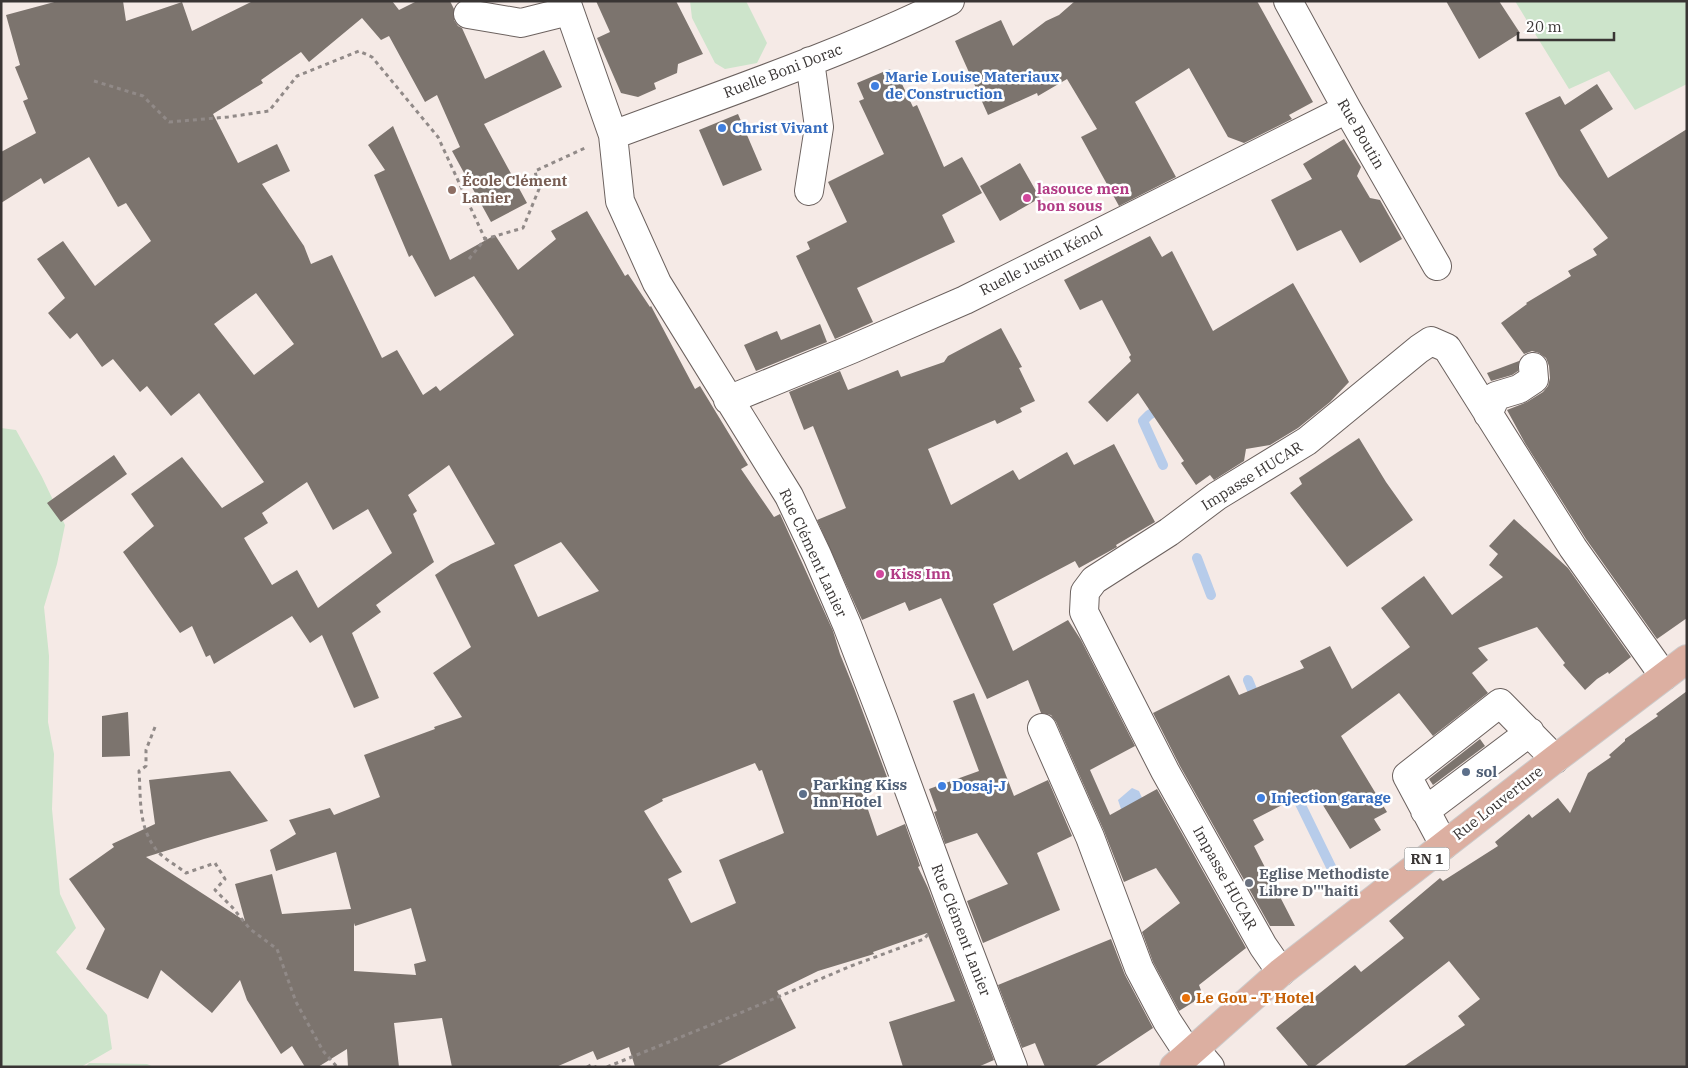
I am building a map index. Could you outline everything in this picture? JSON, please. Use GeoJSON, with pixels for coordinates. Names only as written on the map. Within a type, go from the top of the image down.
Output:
{"type":"FeatureCollection","features":[{"type":"Feature","properties":{"kind":"main road","name":"Rue Louverture"},"geometry":{"type":"LineString","coordinates":[[1192,1059],[1281,972],[1555,758],[1687,659]]}},
{"type":"Feature","properties":{"kind":"street","name":"Ruelle Boni Dorac"},"geometry":{"type":"LineString","coordinates":[[613,135],[810,61],[911,20],[950,1]]}},
{"type":"Feature","properties":{"kind":"street","name":"Rue Boutin"},"geometry":{"type":"LineString","coordinates":[[1288,1],[1347,109],[1437,266]]}},
{"type":"Feature","properties":{"kind":"street"},"geometry":{"type":"LineString","coordinates":[[468,14],[521,23],[567,6]]}},
{"type":"Feature","properties":{"kind":"street","name":"Rue Clément Lanier"},"geometry":{"type":"LineString","coordinates":[[567,6],[613,135],[620,201],[657,283],[789,496],[817,555],[847,625],[880,711],[1013,1067]]}},
{"type":"Feature","properties":{"kind":"street"},"geometry":{"type":"LineString","coordinates":[[809,191],[819,128],[810,61]]}},
{"type":"Feature","properties":{"kind":"street","name":"Ruelle Justin Kénol"},"geometry":{"type":"LineString","coordinates":[[728,400],[964,300],[1347,109]]}},
{"type":"Feature","properties":{"kind":"street","name":"Impasse HUCAR"},"geometry":{"type":"LineString","coordinates":[[1281,972],[1263,946],[1165,771],[1084,612],[1085,592],[1094,580],[1169,532],[1217,496],[1307,441],[1431,341],[1447,348],[1573,548],[1664,676]]}},
{"type":"Feature","properties":{"kind":"street"},"geometry":{"type":"LineString","coordinates":[[1488,414],[1496,396],[1519,389],[1534,379],[1533,367]]}},
{"type":"Feature","properties":{"kind":"street"},"geometry":{"type":"LineString","coordinates":[[1444,845],[1407,776],[1500,703],[1555,758]]}},
{"type":"Feature","properties":{"kind":"street"},"geometry":{"type":"LineString","coordinates":[[1042,728],[1090,837],[1138,968],[1167,1021],[1192,1059]]}},
{"type":"Feature","properties":{"kind":"street"},"geometry":{"type":"LineString","coordinates":[[1425,811],[1530,732]]}},
{"type":"Feature","properties":{"kind":"path"},"geometry":{"type":"LineString","coordinates":[[94,82],[143,96],[169,122],[228,117],[269,111],[297,76],[359,51],[372,57],[438,137],[486,239]]}},
{"type":"Feature","properties":{"kind":"path"},"geometry":{"type":"LineString","coordinates":[[469,259],[486,239],[523,228],[539,189],[535,171],[613,135]]}},
{"type":"Feature","properties":{"kind":"path"},"geometry":{"type":"LineString","coordinates":[[156,727],[146,750],[146,766],[139,771],[141,813],[145,832],[156,849],[186,873],[215,863],[225,879],[215,890],[250,929],[276,949],[296,1002],[323,1051],[337,1067]]}},
{"type":"Feature","properties":{"kind":"path"},"geometry":{"type":"LineString","coordinates":[[607,1067],[850,966],[924,939],[952,907]]}},
{"type":"Feature","properties":{"kind":"path"},"geometry":{"type":"LineString","coordinates":[[587,1067],[590,1065],[596,1067]]}},
{"type":"Feature","properties":{"kind":"green space"},"geometry":{"type":"Polygon","coordinates":[[[690,1],[746,1],[767,43],[757,63],[725,69],[715,63],[692,18],[690,1]]]}},
{"type":"Feature","properties":{"kind":"green space"},"geometry":{"type":"Polygon","coordinates":[[[1515,1],[1687,1],[1687,84],[1635,110],[1609,71],[1569,89],[1515,1]]]}},
{"type":"Feature","properties":{"kind":"green space"},"geometry":{"type":"Polygon","coordinates":[[[1,428],[16,430],[42,477],[65,525],[57,564],[44,607],[49,656],[48,722],[54,754],[52,809],[60,894],[76,928],[56,952],[107,1015],[112,1049],[81,1067],[1,1067],[1,428]]]}},
{"type":"Feature","properties":{"kind":"green space"},"geometry":{"type":"Polygon","coordinates":[[[89,1063],[147,1064],[154,1067],[85,1067],[89,1063]]]}},
{"type":"Feature","properties":{"kind":"water"},"geometry":{"type":"Polygon","coordinates":[[[1132,788],[1139,791],[1160,839],[1122,812],[1118,800],[1132,788]]]}},
{"type":"Feature","properties":{"kind":"building"},"geometry":{"type":"Polygon","coordinates":[[[58,1],[123,1],[126,21],[182,2],[192,31],[253,1],[392,1],[399,10],[417,1],[450,1],[454,9],[454,20],[462,28],[485,79],[544,50],[562,87],[484,124],[527,203],[491,222],[452,151],[460,147],[437,95],[425,102],[389,36],[381,40],[362,18],[309,62],[301,52],[261,80],[263,83],[213,114],[238,163],[277,144],[290,171],[262,184],[304,246],[311,264],[332,255],[382,358],[397,350],[423,395],[436,386],[440,391],[514,335],[474,276],[435,297],[412,255],[409,257],[374,175],[385,170],[368,145],[393,126],[450,260],[495,235],[518,270],[556,239],[551,231],[587,211],[625,276],[628,274],[651,306],[695,389],[700,386],[748,465],[741,469],[774,517],[780,514],[833,631],[887,777],[860,786],[877,836],[905,824],[920,866],[918,867],[928,888],[994,1060],[978,1067],[903,1067],[889,1022],[955,1001],[927,933],[873,952],[874,954],[818,971],[777,991],[796,1028],[716,1067],[635,1067],[629,1047],[597,1060],[593,1051],[556,1067],[452,1067],[442,1018],[394,1023],[399,1067],[348,1067],[347,1049],[318,1067],[305,1067],[292,1046],[281,1054],[247,1000],[240,980],[212,1013],[161,970],[148,999],[86,969],[105,929],[69,879],[114,847],[112,844],[155,824],[149,780],[230,771],[268,821],[146,857],[245,921],[235,884],[272,874],[282,914],[351,909],[336,852],[276,871],[270,850],[296,834],[289,820],[330,808],[334,815],[380,797],[364,755],[462,717],[433,673],[471,647],[435,575],[451,564],[495,544],[449,465],[408,495],[417,511],[413,514],[434,562],[376,605],[381,612],[352,633],[379,698],[354,708],[322,635],[310,643],[292,616],[214,664],[210,655],[206,657],[192,626],[180,633],[123,552],[154,526],[131,494],[182,457],[222,508],[264,482],[199,393],[171,416],[147,386],[140,392],[113,359],[102,367],[77,333],[70,339],[48,313],[65,298],[37,259],[63,241],[95,286],[151,241],[126,203],[118,207],[89,157],[44,184],[41,178],[1,203],[1,152],[36,133],[23,101],[28,99],[15,67],[20,65],[6,15],[58,1]],[[256,293],[214,324],[254,375],[294,344],[256,293]],[[307,482],[262,513],[268,523],[244,538],[272,585],[297,570],[318,608],[392,553],[368,509],[333,530],[307,482]],[[561,542],[514,565],[538,617],[599,591],[561,542]],[[755,763],[662,799],[663,801],[644,811],[682,872],[668,879],[691,923],[736,903],[719,860],[784,833],[762,770],[759,771],[755,763]],[[411,908],[355,926],[354,923],[354,971],[416,975],[414,964],[426,961],[411,908]]]}},
{"type":"Feature","properties":{"kind":"building"},"geometry":{"type":"Polygon","coordinates":[[[596,1],[676,1],[703,54],[678,64],[677,73],[654,83],[656,89],[638,97],[621,93],[597,38],[610,32],[596,1]]]}},
{"type":"Feature","properties":{"kind":"building"},"geometry":{"type":"Polygon","coordinates":[[[1075,1],[1257,1],[1313,102],[1289,115],[1292,119],[1244,143],[1228,137],[1189,68],[1135,102],[1176,177],[1119,206],[1081,137],[1097,129],[1067,79],[1038,96],[1037,93],[988,115],[955,41],[1001,20],[1013,46],[1046,21],[1059,15],[1075,1]]]}},
{"type":"Feature","properties":{"kind":"building"},"geometry":{"type":"Polygon","coordinates":[[[1446,1],[1499,1],[1520,33],[1479,59],[1446,1]]]}},
{"type":"Feature","properties":{"kind":"building"},"geometry":{"type":"Polygon","coordinates":[[[890,69],[897,83],[901,82],[913,107],[917,105],[944,167],[962,157],[982,193],[942,215],[955,242],[857,288],[873,322],[835,339],[796,256],[810,249],[807,242],[847,222],[828,182],[884,154],[859,101],[864,99],[857,83],[890,69]]]}},
{"type":"Feature","properties":{"kind":"building"},"geometry":{"type":"Polygon","coordinates":[[[1597,84],[1613,109],[1580,130],[1608,178],[1687,129],[1687,618],[1657,639],[1586,539],[1525,443],[1507,410],[1527,402],[1543,392],[1548,386],[1550,378],[1546,358],[1532,351],[1524,354],[1501,323],[1526,303],[1571,276],[1568,271],[1597,255],[1593,249],[1608,238],[1559,176],[1525,113],[1560,96],[1565,105],[1597,84]]]}},
{"type":"Feature","properties":{"kind":"building"},"geometry":{"type":"Polygon","coordinates":[[[738,114],[762,170],[723,186],[699,130],[738,114]]]}},
{"type":"Feature","properties":{"kind":"building"},"geometry":{"type":"Polygon","coordinates":[[[1344,139],[1361,167],[1357,176],[1370,198],[1380,200],[1402,239],[1360,263],[1341,230],[1297,251],[1271,200],[1312,179],[1303,164],[1344,139]]]}},
{"type":"Feature","properties":{"kind":"building"},"geometry":{"type":"Polygon","coordinates":[[[1020,163],[1040,198],[1000,221],[980,186],[1020,163]]]}},
{"type":"Feature","properties":{"kind":"building"},"geometry":{"type":"Polygon","coordinates":[[[1150,236],[1162,257],[1172,251],[1213,331],[1293,283],[1349,382],[1330,402],[1298,428],[1270,445],[1246,449],[1244,461],[1214,480],[1210,475],[1196,485],[1181,463],[1184,461],[1138,393],[1107,422],[1088,402],[1131,361],[1129,357],[1131,355],[1102,300],[1080,310],[1064,280],[1150,236]]]}},
{"type":"Feature","properties":{"kind":"building"},"geometry":{"type":"Polygon","coordinates":[[[820,324],[827,342],[756,371],[744,345],[777,331],[781,340],[820,324]]]}},
{"type":"Feature","properties":{"kind":"building"},"geometry":{"type":"Polygon","coordinates":[[[1001,328],[1022,367],[1019,368],[1035,401],[1020,408],[1022,412],[997,424],[995,420],[928,449],[951,505],[1013,470],[1019,480],[1067,452],[1074,465],[1114,444],[1155,522],[1116,545],[1117,547],[1079,568],[1075,561],[993,604],[1013,651],[1068,620],[1081,640],[1135,746],[1090,770],[1110,815],[1157,789],[1246,948],[1199,985],[1203,996],[1179,1011],[1153,962],[1142,932],[1180,903],[1156,868],[1124,882],[1104,831],[1056,722],[1051,715],[1041,713],[1028,680],[987,699],[941,598],[909,611],[905,602],[862,620],[817,520],[846,508],[813,426],[804,430],[789,392],[840,371],[848,390],[898,370],[901,377],[944,362],[948,356],[1001,328]]]}},
{"type":"Feature","properties":{"kind":"building"},"geometry":{"type":"Polygon","coordinates":[[[1519,361],[1518,371],[1512,375],[1491,381],[1487,373],[1519,361]]]}},
{"type":"Feature","properties":{"kind":"building"},"geometry":{"type":"Polygon","coordinates":[[[1359,438],[1386,482],[1413,520],[1347,567],[1290,493],[1302,484],[1299,478],[1359,438]]]}},
{"type":"Feature","properties":{"kind":"building"},"geometry":{"type":"Polygon","coordinates":[[[114,455],[127,474],[61,522],[47,503],[114,455]]]}},
{"type":"Feature","properties":{"kind":"building"},"geometry":{"type":"Polygon","coordinates":[[[1514,519],[1568,568],[1631,657],[1609,674],[1608,672],[1597,679],[1585,690],[1563,665],[1565,663],[1537,627],[1478,648],[1488,660],[1472,673],[1488,693],[1433,736],[1399,693],[1341,736],[1387,812],[1374,819],[1381,830],[1350,849],[1313,789],[1253,820],[1264,840],[1254,846],[1295,926],[1270,926],[1180,766],[1153,713],[1229,675],[1239,695],[1304,668],[1300,661],[1330,646],[1352,689],[1410,647],[1381,608],[1424,576],[1452,615],[1503,577],[1489,565],[1498,554],[1489,546],[1514,519]]]}},
{"type":"Feature","properties":{"kind":"building"},"geometry":{"type":"Polygon","coordinates":[[[1687,691],[1687,1067],[1403,1067],[1465,1025],[1458,1016],[1480,999],[1449,961],[1314,1067],[1309,1067],[1276,1028],[1355,965],[1361,972],[1404,938],[1389,921],[1440,878],[1443,881],[1498,846],[1495,842],[1529,814],[1532,818],[1558,798],[1570,813],[1588,773],[1611,757],[1609,755],[1625,739],[1658,716],[1656,714],[1687,691]]]}},
{"type":"Feature","properties":{"kind":"building"},"geometry":{"type":"Polygon","coordinates":[[[974,693],[1014,796],[1048,780],[1072,836],[1037,853],[1060,910],[983,943],[967,901],[1008,884],[977,833],[945,844],[934,812],[937,811],[929,789],[979,771],[953,701],[974,693]]]}},
{"type":"Feature","properties":{"kind":"building"},"geometry":{"type":"Polygon","coordinates":[[[128,712],[130,756],[102,757],[102,716],[128,712]]]}},
{"type":"Feature","properties":{"kind":"building"},"geometry":{"type":"Polygon","coordinates":[[[1480,739],[1485,746],[1433,785],[1429,779],[1480,739]]]}},
{"type":"Feature","properties":{"kind":"building"},"geometry":{"type":"Polygon","coordinates":[[[1111,939],[1125,975],[1153,1028],[1094,1067],[1045,1067],[1035,1043],[1022,1048],[998,985],[1111,939]]]}},
{"type":"Feature","properties":{"kind":"waterway"},"geometry":{"type":"LineString","coordinates":[[1162,407],[1143,421],[1163,465]]}},
{"type":"Feature","properties":{"kind":"waterway"},"geometry":{"type":"LineString","coordinates":[[1197,558],[1211,595]]}},
{"type":"Feature","properties":{"kind":"waterway"},"geometry":{"type":"LineString","coordinates":[[1248,680],[1257,702]]}},
{"type":"Feature","properties":{"kind":"waterway"},"geometry":{"type":"LineString","coordinates":[[1291,785],[1335,875]]}},
{"type":"Feature","properties":{"kind":"place","name":"Marie Louise Materiaux de Construction"},"geometry":{"type":"Point","coordinates":[875,86]}},
{"type":"Feature","properties":{"kind":"place","name":"Christ Vivant"},"geometry":{"type":"Point","coordinates":[722,128]}},
{"type":"Feature","properties":{"kind":"place","name":"École Clément Lanier"},"geometry":{"type":"Point","coordinates":[452,190]}},
{"type":"Feature","properties":{"kind":"place","name":"lasouce men bon sous"},"geometry":{"type":"Point","coordinates":[1027,198]}},
{"type":"Feature","properties":{"kind":"place","name":"Kiss Inn"},"geometry":{"type":"Point","coordinates":[880,574]}},
{"type":"Feature","properties":{"kind":"place","name":"sol"},"geometry":{"type":"Point","coordinates":[1466,772]}},
{"type":"Feature","properties":{"kind":"place","name":"Dosaj-J"},"geometry":{"type":"Point","coordinates":[942,786]}},
{"type":"Feature","properties":{"kind":"place","name":"Parking Kiss Inn Hotel"},"geometry":{"type":"Point","coordinates":[803,794]}},
{"type":"Feature","properties":{"kind":"place","name":"Injection garage"},"geometry":{"type":"Point","coordinates":[1261,798]}},
{"type":"Feature","properties":{"kind":"place","name":"Eglise Methodiste Libre D'\"haiti"},"geometry":{"type":"Point","coordinates":[1249,883]}},
{"type":"Feature","properties":{"kind":"place","name":"Le Gou - T Hotel"},"geometry":{"type":"Point","coordinates":[1186,998]}}]}
